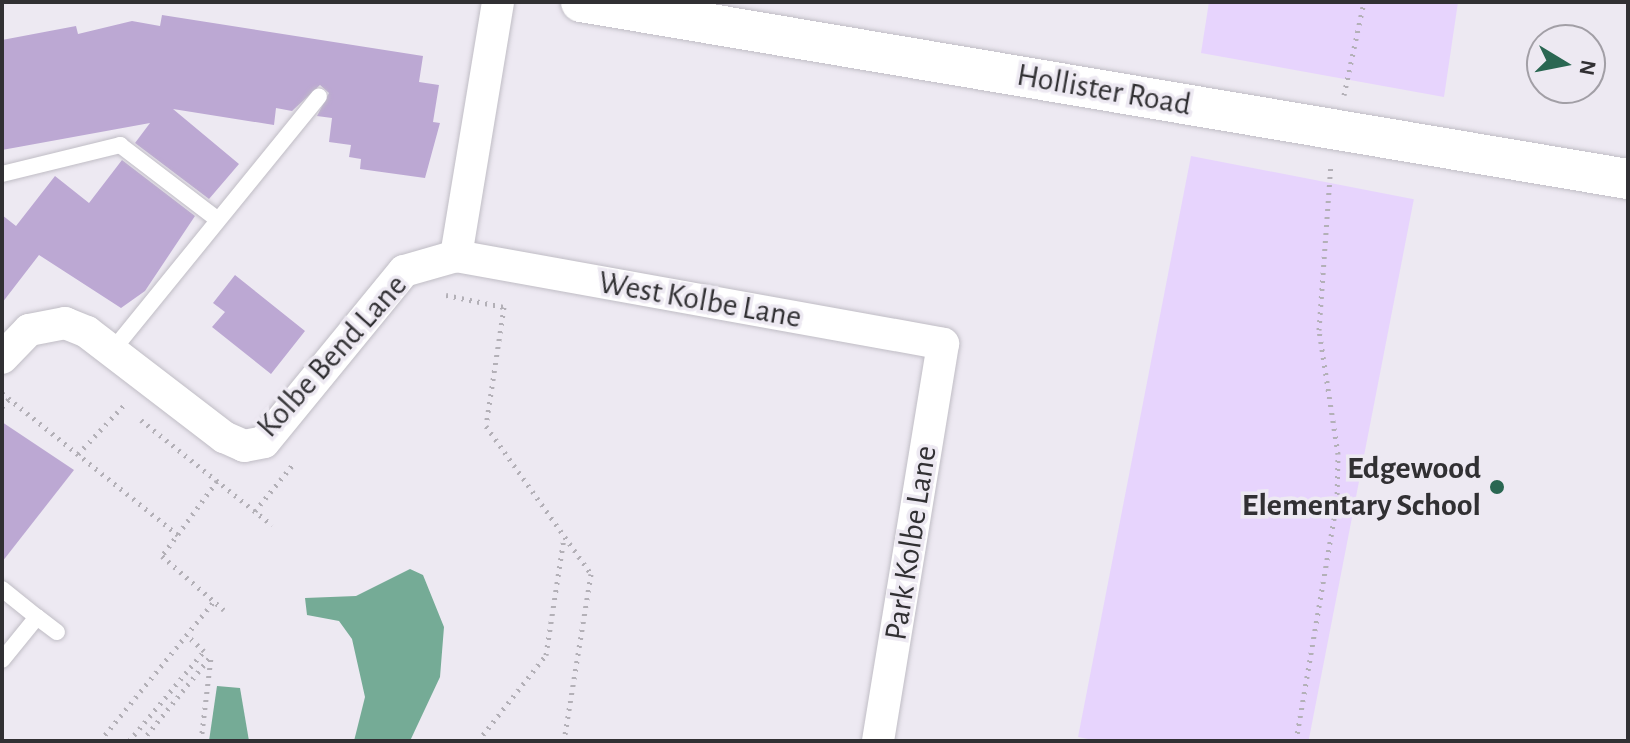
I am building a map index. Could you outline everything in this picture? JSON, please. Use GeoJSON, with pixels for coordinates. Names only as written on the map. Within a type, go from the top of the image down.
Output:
{"type":"FeatureCollection","features":[{"type":"Feature","properties":{"kind":"street"},"geometry":{"type":"LineString","coordinates":[[456,256],[498,2]]}},
{"type":"Feature","properties":{"kind":"street","name":"Hollister Road"},"geometry":{"type":"LineString","coordinates":[[581,2],[698,12],[1628,179]]}},
{"type":"Feature","properties":{"kind":"street","name":"West Kolbe Lane"},"geometry":{"type":"LineString","coordinates":[[456,256],[943,344]]}},
{"type":"Feature","properties":{"kind":"street","name":"Kolbe Bend Lane"},"geometry":{"type":"LineString","coordinates":[[2,358],[29,330],[51,322],[87,332],[224,437],[244,446],[264,442],[404,271],[456,256]]}},
{"type":"Feature","properties":{"kind":"street","name":"Park Kolbe Lane"},"geometry":{"type":"LineString","coordinates":[[878,741],[943,344]]}},
{"type":"Feature","properties":{"kind":"lane"},"geometry":{"type":"LineString","coordinates":[[112,351],[319,96]]}},
{"type":"Feature","properties":{"kind":"lane"},"geometry":{"type":"LineString","coordinates":[[2,174],[120,145],[218,220]]}},
{"type":"Feature","properties":{"kind":"lane"},"geometry":{"type":"LineString","coordinates":[[2,589],[57,632]]}},
{"type":"Feature","properties":{"kind":"lane"},"geometry":{"type":"LineString","coordinates":[[2,660],[37,617]]}},
{"type":"Feature","properties":{"kind":"path"},"geometry":{"type":"LineString","coordinates":[[1343,100],[1364,2]]}},
{"type":"Feature","properties":{"kind":"path"},"geometry":{"type":"LineString","coordinates":[[1296,741],[1337,502],[1336,440],[1319,330],[1323,202],[1334,147]]}},
{"type":"Feature","properties":{"kind":"path"},"geometry":{"type":"LineString","coordinates":[[429,297],[504,307],[486,426],[591,574],[564,741]]}},
{"type":"Feature","properties":{"kind":"path"},"geometry":{"type":"LineString","coordinates":[[2,393],[178,535]]}},
{"type":"Feature","properties":{"kind":"path"},"geometry":{"type":"LineString","coordinates":[[2,407],[9,399]]}},
{"type":"Feature","properties":{"kind":"path"},"geometry":{"type":"LineString","coordinates":[[78,454],[119,403],[272,525]]}},
{"type":"Feature","properties":{"kind":"path"},"geometry":{"type":"LineString","coordinates":[[255,511],[306,449]]}},
{"type":"Feature","properties":{"kind":"path"},"geometry":{"type":"LineString","coordinates":[[217,481],[162,556],[224,610]]}},
{"type":"Feature","properties":{"kind":"path"},"geometry":{"type":"LineString","coordinates":[[478,741],[546,655],[564,537]]}},
{"type":"Feature","properties":{"kind":"path"},"geometry":{"type":"LineString","coordinates":[[100,741],[214,601]]}},
{"type":"Feature","properties":{"kind":"path"},"geometry":{"type":"LineString","coordinates":[[129,741],[204,651],[187,635]]}},
{"type":"Feature","properties":{"kind":"path"},"geometry":{"type":"LineString","coordinates":[[142,741],[211,656],[201,741]]}},
{"type":"Feature","properties":{"kind":"shaded area"},"geometry":{"type":"Polygon","coordinates":[[[1209,2],[1458,2],[1444,97],[1201,53],[1209,2]]]}},
{"type":"Feature","properties":{"kind":"shaded area"},"geometry":{"type":"Polygon","coordinates":[[[1191,156],[1414,199],[1309,741],[1098,741],[1078,737],[1191,156]]]}},
{"type":"Feature","properties":{"kind":"shaded area"},"geometry":{"type":"Polygon","coordinates":[[[410,569],[423,575],[444,627],[440,677],[410,741],[354,741],[365,697],[352,639],[339,621],[307,615],[305,598],[356,596],[410,569]]]}},
{"type":"Feature","properties":{"kind":"shaded area"},"geometry":{"type":"Polygon","coordinates":[[[217,686],[240,688],[249,741],[209,741],[217,686]]]}},
{"type":"Feature","properties":{"kind":"building"},"geometry":{"type":"Polygon","coordinates":[[[162,15],[423,56],[419,82],[439,85],[433,122],[440,123],[425,178],[360,169],[361,159],[349,157],[351,145],[329,142],[332,118],[317,116],[329,93],[320,85],[292,111],[276,108],[274,125],[173,109],[239,164],[209,199],[135,143],[150,123],[2,150],[2,40],[76,26],[78,34],[132,21],[160,26],[162,15]]]}},
{"type":"Feature","properties":{"kind":"building"},"geometry":{"type":"Polygon","coordinates":[[[122,160],[195,216],[145,291],[121,308],[39,255],[2,303],[2,215],[16,226],[55,176],[89,203],[122,160]]]}},
{"type":"Feature","properties":{"kind":"building"},"geometry":{"type":"Polygon","coordinates":[[[235,275],[305,331],[271,374],[212,327],[225,312],[213,303],[235,275]]]}},
{"type":"Feature","properties":{"kind":"building"},"geometry":{"type":"Polygon","coordinates":[[[2,422],[74,470],[2,562],[2,422]]]}},
{"type":"Feature","properties":{"kind":"place","name":"Edgewood Elementary School"},"geometry":{"type":"Point","coordinates":[1497,487]}}]}
